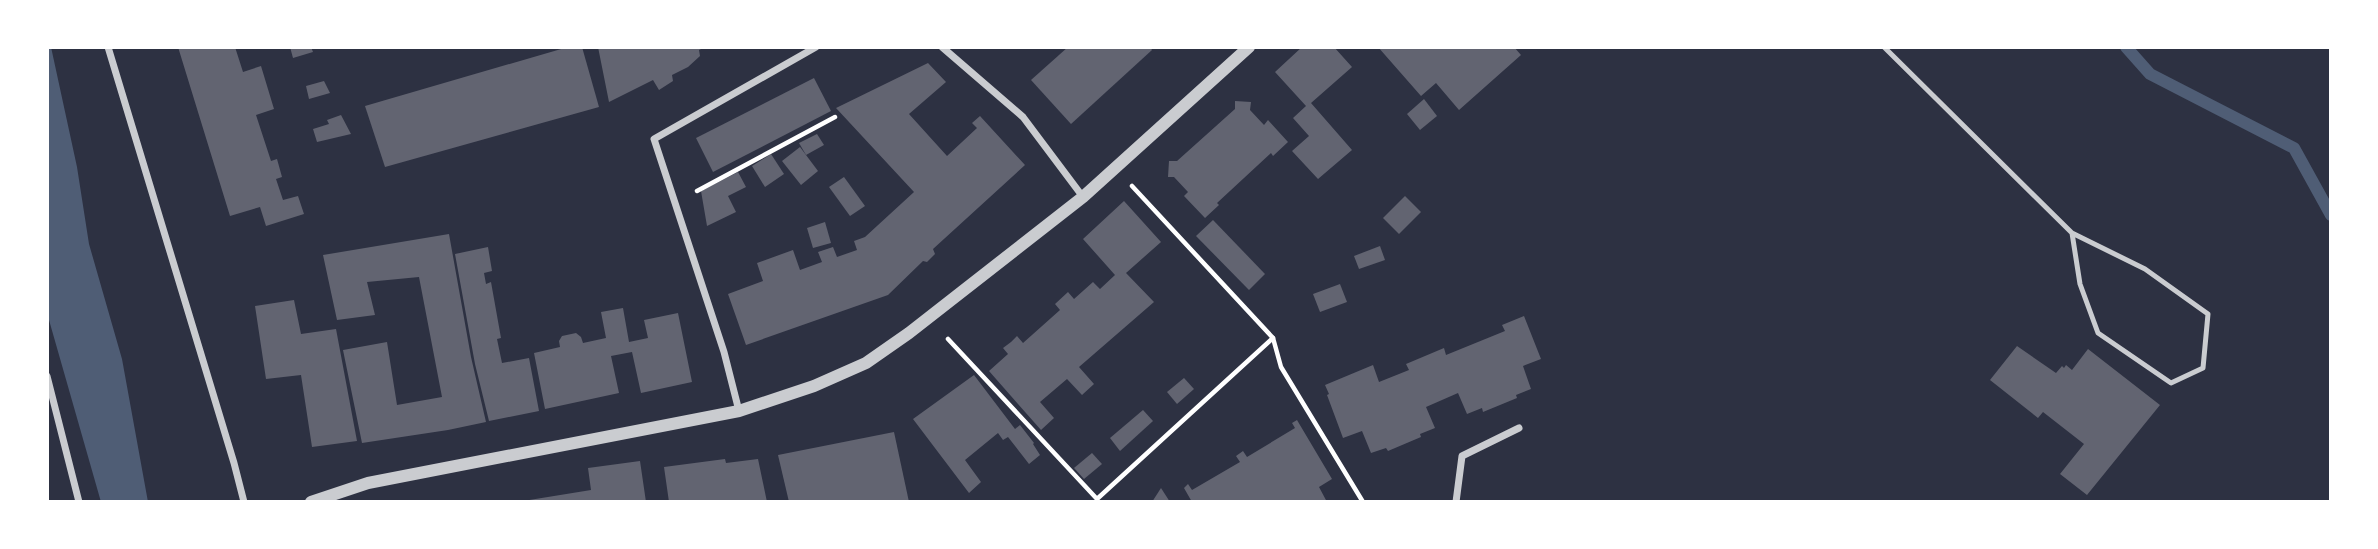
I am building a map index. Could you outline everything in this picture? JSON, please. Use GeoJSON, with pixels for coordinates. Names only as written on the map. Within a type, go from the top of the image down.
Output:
{"type":"FeatureCollection","features":[{"type":"Feature","properties":{"kind":"street"},"geometry":{"type":"LineString","coordinates":[[108,47],[244,502]]}},
{"type":"Feature","properties":{"kind":"street"},"geometry":{"type":"LineString","coordinates":[[739,411],[724,352],[654,139],[816,47]]}},
{"type":"Feature","properties":{"kind":"street"},"geometry":{"type":"LineString","coordinates":[[942,47],[1023,117],[1083,197]]}},
{"type":"Feature","properties":{"kind":"street"},"geometry":{"type":"LineString","coordinates":[[311,502],[369,484],[739,411],[814,386],[866,363],[1083,197],[1249,47]]}},
{"type":"Feature","properties":{"kind":"street"},"geometry":{"type":"LineString","coordinates":[[47,376],[79,502]]}},
{"type":"Feature","properties":{"kind":"street"},"geometry":{"type":"LineString","coordinates":[[1456,502],[1462,456],[1519,428]]}},
{"type":"Feature","properties":{"kind":"lane"},"geometry":{"type":"LineString","coordinates":[[1884,47],[2072,233],[2145,269],[2208,314],[2203,368],[2171,383],[2098,333],[2080,284],[2072,233]]}},
{"type":"Feature","properties":{"kind":"path"},"geometry":{"type":"LineString","coordinates":[[675,203],[835,117]]}},
{"type":"Feature","properties":{"kind":"path"},"geometry":{"type":"LineString","coordinates":[[1115,168],[1273,338],[1281,367],[1363,502]]}},
{"type":"Feature","properties":{"kind":"path"},"geometry":{"type":"LineString","coordinates":[[928,318],[1097,499],[1273,338]]}},
{"type":"Feature","properties":{"kind":"water"},"geometry":{"type":"Polygon","coordinates":[[[47,47],[51,47],[77,167],[89,244],[122,359],[148,502],[101,502],[47,313],[47,47]]]}},
{"type":"Feature","properties":{"kind":"building"},"geometry":{"type":"Polygon","coordinates":[[[178,47],[235,47],[243,72],[261,66],[274,109],[256,115],[271,161],[277,159],[282,177],[276,179],[283,200],[298,196],[304,214],[266,226],[260,207],[230,216],[178,47]]]}},
{"type":"Feature","properties":{"kind":"building"},"geometry":{"type":"Polygon","coordinates":[[[290,47],[311,47],[313,52],[293,58],[290,47]]]}},
{"type":"Feature","properties":{"kind":"building"},"geometry":{"type":"Polygon","coordinates":[[[568,47],[582,47],[599,107],[385,167],[365,106],[568,47]]]}},
{"type":"Feature","properties":{"kind":"building"},"geometry":{"type":"Polygon","coordinates":[[[598,47],[705,47],[699,50],[700,56],[688,67],[672,75],[673,81],[659,90],[653,80],[609,102],[598,47]]]}},
{"type":"Feature","properties":{"kind":"building"},"geometry":{"type":"Polygon","coordinates":[[[1068,47],[1150,47],[1152,50],[1071,124],[1031,80],[1068,47]]]}},
{"type":"Feature","properties":{"kind":"building"},"geometry":{"type":"Polygon","coordinates":[[[1302,47],[1334,47],[1352,67],[1311,103],[1352,150],[1318,179],[1292,151],[1309,136],[1293,118],[1306,106],[1275,72],[1302,47]]]}},
{"type":"Feature","properties":{"kind":"building"},"geometry":{"type":"Polygon","coordinates":[[[1378,47],[1514,47],[1521,55],[1459,110],[1436,83],[1421,96],[1378,47]]]}},
{"type":"Feature","properties":{"kind":"building"},"geometry":{"type":"Polygon","coordinates":[[[928,63],[946,82],[909,114],[947,156],[977,128],[972,123],[980,116],[1025,165],[933,249],[935,254],[927,262],[923,261],[888,295],[746,345],[728,294],[763,281],[757,263],[793,250],[800,270],[822,262],[818,252],[833,247],[837,257],[857,250],[854,241],[865,237],[914,192],[836,108],[928,63]]]}},
{"type":"Feature","properties":{"kind":"building"},"geometry":{"type":"Polygon","coordinates":[[[814,78],[831,111],[713,172],[696,138],[814,78]]]}},
{"type":"Feature","properties":{"kind":"building"},"geometry":{"type":"Polygon","coordinates":[[[324,81],[330,93],[309,99],[306,86],[324,81]]]}},
{"type":"Feature","properties":{"kind":"building"},"geometry":{"type":"Polygon","coordinates":[[[1424,99],[1437,116],[1420,130],[1407,114],[1424,99]]]}},
{"type":"Feature","properties":{"kind":"building"},"geometry":{"type":"Polygon","coordinates":[[[1235,101],[1251,102],[1250,110],[1264,125],[1268,120],[1288,142],[1273,156],[1271,153],[1217,203],[1219,205],[1205,218],[1184,196],[1188,192],[1174,177],[1168,177],[1169,161],[1177,161],[1235,109],[1235,101]]]}},
{"type":"Feature","properties":{"kind":"building"},"geometry":{"type":"Polygon","coordinates":[[[341,115],[351,134],[317,142],[313,129],[329,124],[327,120],[341,115]]]}},
{"type":"Feature","properties":{"kind":"building"},"geometry":{"type":"Polygon","coordinates":[[[817,134],[824,145],[806,155],[799,143],[817,134]]]}},
{"type":"Feature","properties":{"kind":"building"},"geometry":{"type":"Polygon","coordinates":[[[800,147],[818,171],[801,185],[782,161],[800,147]]]}},
{"type":"Feature","properties":{"kind":"building"},"geometry":{"type":"Polygon","coordinates":[[[771,154],[784,174],[765,187],[752,166],[771,154]]]}},
{"type":"Feature","properties":{"kind":"building"},"geometry":{"type":"Polygon","coordinates":[[[738,172],[746,187],[728,196],[736,212],[707,226],[701,191],[738,172]]]}},
{"type":"Feature","properties":{"kind":"building"},"geometry":{"type":"Polygon","coordinates":[[[844,177],[865,206],[850,216],[829,187],[844,177]]]}},
{"type":"Feature","properties":{"kind":"building"},"geometry":{"type":"Polygon","coordinates":[[[1405,196],[1421,212],[1399,234],[1383,218],[1405,196]]]}},
{"type":"Feature","properties":{"kind":"building"},"geometry":{"type":"Polygon","coordinates":[[[1124,201],[1161,242],[1126,273],[1154,302],[1079,367],[1094,384],[1082,395],[1067,379],[1040,402],[1054,418],[1041,430],[989,371],[1008,354],[1003,348],[1017,336],[1023,343],[1060,310],[1055,304],[1068,292],[1074,299],[1093,282],[1100,289],[1115,275],[1083,239],[1124,201]]]}},
{"type":"Feature","properties":{"kind":"building"},"geometry":{"type":"Polygon","coordinates":[[[1213,220],[1265,274],[1249,290],[1196,236],[1213,220]]]}},
{"type":"Feature","properties":{"kind":"building"},"geometry":{"type":"Polygon","coordinates":[[[825,222],[831,243],[813,248],[807,228],[825,222]]]}},
{"type":"Feature","properties":{"kind":"building"},"geometry":{"type":"Polygon","coordinates":[[[449,234],[471,357],[486,422],[362,443],[343,350],[387,342],[397,405],[442,397],[419,277],[367,282],[375,315],[337,320],[323,255],[449,234]]]}},
{"type":"Feature","properties":{"kind":"building"},"geometry":{"type":"Polygon","coordinates":[[[1380,246],[1385,260],[1359,269],[1354,256],[1380,246]]]}},
{"type":"Feature","properties":{"kind":"building"},"geometry":{"type":"Polygon","coordinates":[[[488,247],[492,271],[484,273],[486,284],[491,282],[501,338],[497,339],[502,363],[529,358],[539,411],[489,421],[475,364],[455,254],[488,247]]]}},
{"type":"Feature","properties":{"kind":"building"},"geometry":{"type":"Polygon","coordinates":[[[1340,284],[1347,302],[1320,312],[1313,294],[1340,284]]]}},
{"type":"Feature","properties":{"kind":"building"},"geometry":{"type":"Polygon","coordinates":[[[294,300],[301,334],[336,329],[357,441],[312,447],[301,375],[266,379],[255,306],[294,300]]]}},
{"type":"Feature","properties":{"kind":"building"},"geometry":{"type":"Polygon","coordinates":[[[623,308],[629,342],[648,338],[644,320],[678,313],[692,382],[641,393],[632,352],[611,356],[619,393],[545,409],[534,353],[560,347],[562,336],[576,333],[583,343],[606,338],[601,312],[623,308]]]}},
{"type":"Feature","properties":{"kind":"building"},"geometry":{"type":"Polygon","coordinates":[[[1524,316],[1541,359],[1523,366],[1531,389],[1483,412],[1482,408],[1467,414],[1458,393],[1426,407],[1435,428],[1388,451],[1386,448],[1371,453],[1362,431],[1343,438],[1325,385],[1373,365],[1379,382],[1409,370],[1406,364],[1444,348],[1446,355],[1505,331],[1502,325],[1524,316]]]}},
{"type":"Feature","properties":{"kind":"building"},"geometry":{"type":"Polygon","coordinates":[[[2017,346],[2056,373],[2066,365],[2072,370],[2088,349],[2160,405],[2087,495],[2060,474],[2084,444],[2043,412],[2038,418],[1990,380],[2017,346]]]}},
{"type":"Feature","properties":{"kind":"building"},"geometry":{"type":"Polygon","coordinates":[[[974,375],[1015,429],[1020,425],[1040,455],[1029,464],[1008,437],[1003,440],[998,433],[965,460],[981,482],[969,493],[913,419],[974,375]]]}},
{"type":"Feature","properties":{"kind":"building"},"geometry":{"type":"Polygon","coordinates":[[[1184,378],[1194,389],[1177,404],[1167,392],[1184,378]]]}},
{"type":"Feature","properties":{"kind":"building"},"geometry":{"type":"Polygon","coordinates":[[[1143,410],[1153,421],[1120,451],[1110,438],[1143,410]]]}},
{"type":"Feature","properties":{"kind":"building"},"geometry":{"type":"Polygon","coordinates":[[[1297,420],[1332,479],[1319,487],[1327,502],[1192,502],[1184,488],[1188,484],[1192,490],[1240,462],[1236,456],[1243,451],[1247,457],[1295,428],[1292,423],[1297,420]]]}},
{"type":"Feature","properties":{"kind":"building"},"geometry":{"type":"Polygon","coordinates":[[[894,432],[909,502],[789,502],[778,455],[894,432]]]}},
{"type":"Feature","properties":{"kind":"building"},"geometry":{"type":"Polygon","coordinates":[[[1092,453],[1102,464],[1084,479],[1074,468],[1092,453]]]}},
{"type":"Feature","properties":{"kind":"building"},"geometry":{"type":"Polygon","coordinates":[[[725,459],[726,463],[758,459],[767,502],[669,502],[664,467],[725,459]]]}},
{"type":"Feature","properties":{"kind":"building"},"geometry":{"type":"Polygon","coordinates":[[[640,461],[646,502],[517,502],[591,490],[588,468],[640,461]]]}},
{"type":"Feature","properties":{"kind":"building"},"geometry":{"type":"Polygon","coordinates":[[[1161,488],[1170,502],[1152,502],[1161,488]]]}},
{"type":"Feature","properties":{"kind":"waterway"},"geometry":{"type":"LineString","coordinates":[[2126,47],[2150,74],[2294,148],[2331,215]]}}]}
